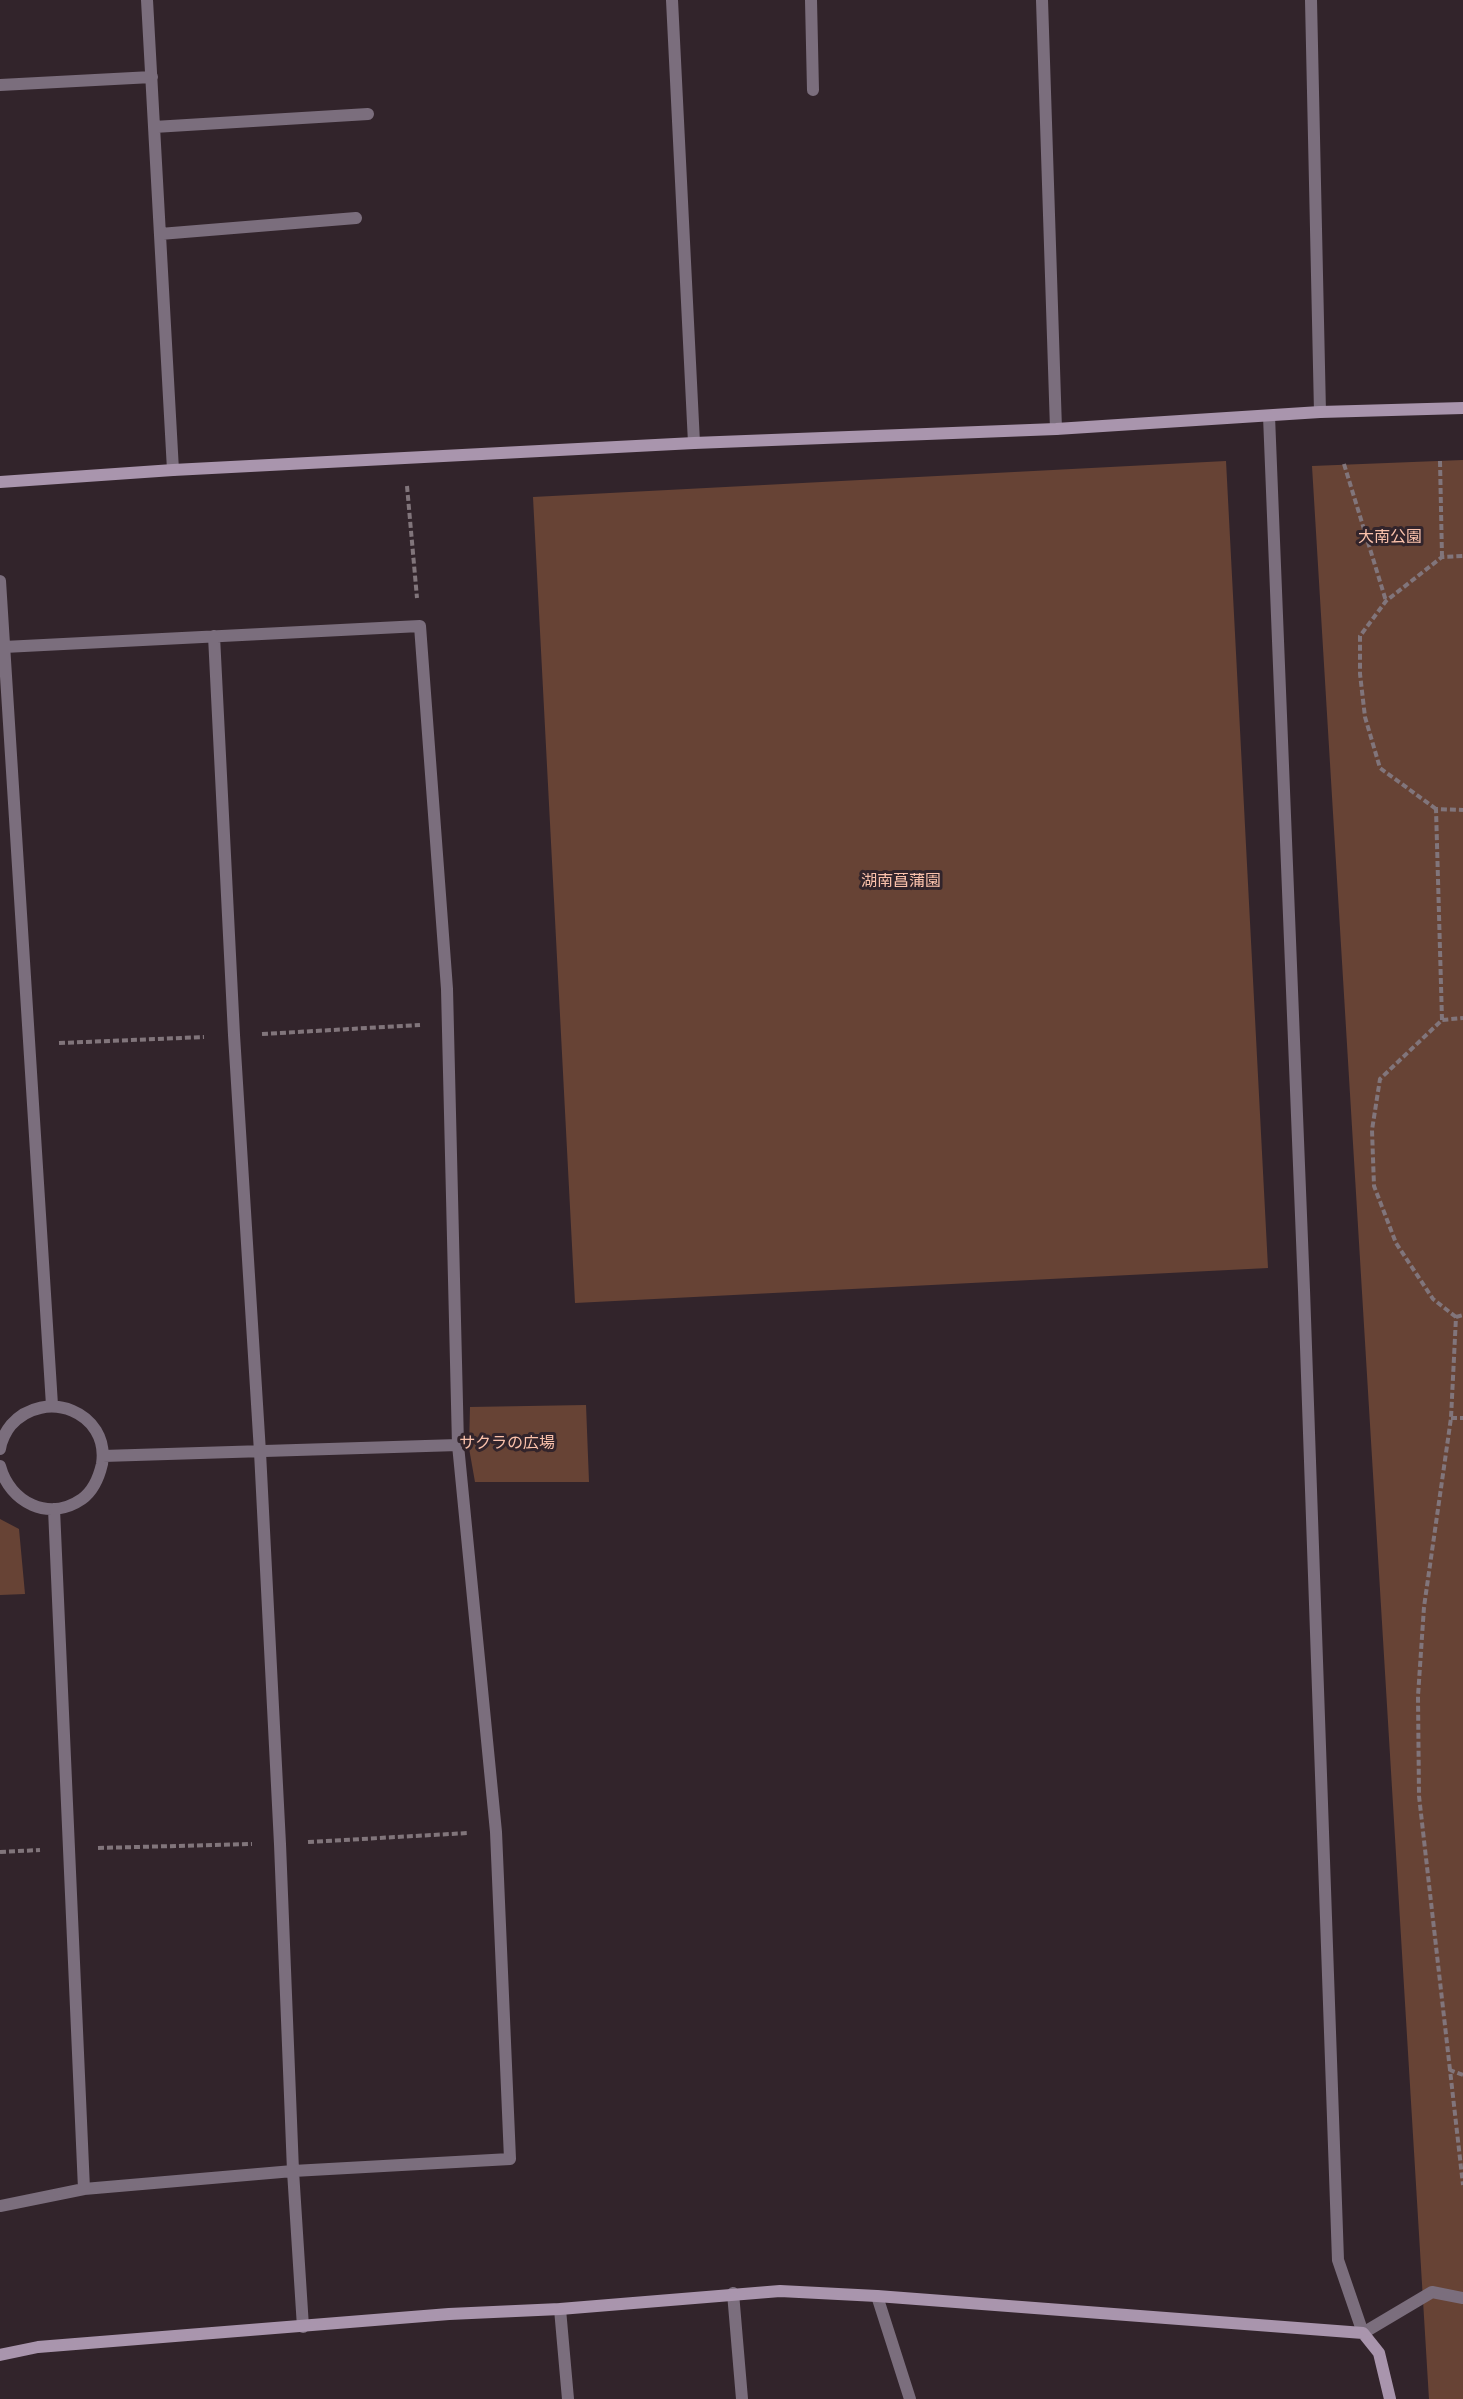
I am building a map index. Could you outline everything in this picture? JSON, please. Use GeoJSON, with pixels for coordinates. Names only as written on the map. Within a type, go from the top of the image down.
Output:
{"type":"FeatureCollection","features":[{"type":"Feature","properties":{"kind":"street"},"geometry":{"type":"LineString","coordinates":[[147,0],[173,470]]}},
{"type":"Feature","properties":{"kind":"street"},"geometry":{"type":"LineString","coordinates":[[672,0],[694,443]]}},
{"type":"Feature","properties":{"kind":"street"},"geometry":{"type":"LineString","coordinates":[[811,0],[813,90]]}},
{"type":"Feature","properties":{"kind":"street"},"geometry":{"type":"LineString","coordinates":[[1042,0],[1056,429]]}},
{"type":"Feature","properties":{"kind":"street"},"geometry":{"type":"LineString","coordinates":[[1311,0],[1320,412]]}},
{"type":"Feature","properties":{"kind":"street"},"geometry":{"type":"LineString","coordinates":[[0,85],[152,77]]}},
{"type":"Feature","properties":{"kind":"street"},"geometry":{"type":"LineString","coordinates":[[154,126],[368,114]]}},
{"type":"Feature","properties":{"kind":"street"},"geometry":{"type":"LineString","coordinates":[[160,234],[356,218]]}},
{"type":"Feature","properties":{"kind":"street"},"geometry":{"type":"LineString","coordinates":[[0,482],[173,470],[694,443],[1056,429],[1320,412],[1463,408]]}},
{"type":"Feature","properties":{"kind":"street"},"geometry":{"type":"LineString","coordinates":[[1269,416],[1305,1314],[1338,2260],[1363,2333],[1379,2353],[1390,2399]]}},
{"type":"Feature","properties":{"kind":"street"},"geometry":{"type":"LineString","coordinates":[[0,581],[4,647],[5,742],[29,1044],[52,1405]]}},
{"type":"Feature","properties":{"kind":"street"},"geometry":{"type":"LineString","coordinates":[[0,2206],[84,2189],[293,2171],[510,2159],[496,1832],[458,1445],[447,989],[420,626],[4,647]]}},
{"type":"Feature","properties":{"kind":"street"},"geometry":{"type":"LineString","coordinates":[[214,636],[234,1035],[260,1452],[280,1844],[293,2171],[303,2327]]}},
{"type":"Feature","properties":{"kind":"street"},"geometry":{"type":"LineString","coordinates":[[0,1449],[8,1429],[19,1416],[35,1408],[52,1405],[67,1408],[81,1415],[92,1426],[100,1440],[103,1456],[94,1486],[83,1498],[69,1506],[54,1509],[38,1508],[23,1502],[11,1491],[3,1478],[0,1466]]}},
{"type":"Feature","properties":{"kind":"street"},"geometry":{"type":"LineString","coordinates":[[103,1456],[458,1445]]}},
{"type":"Feature","properties":{"kind":"street"},"geometry":{"type":"LineString","coordinates":[[54,1509],[84,2189]]}},
{"type":"Feature","properties":{"kind":"street"},"geometry":{"type":"LineString","coordinates":[[0,2355],[38,2347],[450,2314],[560,2309],[780,2291],[878,2296],[1363,2333],[1432,2292],[1463,2298]]}},
{"type":"Feature","properties":{"kind":"street"},"geometry":{"type":"LineString","coordinates":[[733,2294],[742,2399]]}},
{"type":"Feature","properties":{"kind":"street"},"geometry":{"type":"LineString","coordinates":[[878,2296],[910,2399]]}},
{"type":"Feature","properties":{"kind":"street"},"geometry":{"type":"LineString","coordinates":[[560,2309],[568,2399]]}},
{"type":"Feature","properties":{"kind":"path"},"geometry":{"type":"LineString","coordinates":[[404,458],[420,626]]}},
{"type":"Feature","properties":{"kind":"path"},"geometry":{"type":"LineString","coordinates":[[1440,461],[1442,557]]}},
{"type":"Feature","properties":{"kind":"path"},"geometry":{"type":"LineString","coordinates":[[1344,464],[1386,601]]}},
{"type":"Feature","properties":{"kind":"path"},"geometry":{"type":"LineString","coordinates":[[1463,556],[1442,557],[1386,601],[1360,636],[1360,674],[1365,717],[1380,768],[1436,809],[1463,810]]}},
{"type":"Feature","properties":{"kind":"path"},"geometry":{"type":"LineString","coordinates":[[1436,809],[1442,1020]]}},
{"type":"Feature","properties":{"kind":"path"},"geometry":{"type":"LineString","coordinates":[[1456,1317],[1433,1299],[1396,1243],[1374,1186],[1372,1130],[1380,1079],[1442,1020],[1463,1018]]}},
{"type":"Feature","properties":{"kind":"path"},"geometry":{"type":"LineString","coordinates":[[29,1044],[447,1023]]}},
{"type":"Feature","properties":{"kind":"path"},"geometry":{"type":"LineString","coordinates":[[1456,1317],[1463,1315]]}},
{"type":"Feature","properties":{"kind":"path"},"geometry":{"type":"LineString","coordinates":[[1456,1317],[1451,1418],[1424,1607],[1418,1696],[1419,1796],[1463,2185]]}},
{"type":"Feature","properties":{"kind":"path"},"geometry":{"type":"LineString","coordinates":[[1451,1418],[1463,1418]]}},
{"type":"Feature","properties":{"kind":"path"},"geometry":{"type":"LineString","coordinates":[[0,1852],[68,1848],[280,1844],[496,1832]]}},
{"type":"Feature","properties":{"kind":"path"},"geometry":{"type":"LineString","coordinates":[[1450,2070],[1463,2075]]}},
{"type":"Feature","properties":{"kind":"green space","name":"大南公園"},"geometry":{"type":"Polygon","coordinates":[[[1463,460],[1463,2399],[1429,2399],[1312,466],[1463,460]]]}},
{"type":"Feature","properties":{"kind":"green space","name":"湖南菖蒲園"},"geometry":{"type":"Polygon","coordinates":[[[1226,461],[1268,1268],[575,1303],[533,497],[1226,461]]]}},
{"type":"Feature","properties":{"kind":"green space","name":"サクラの広場"},"geometry":{"type":"Polygon","coordinates":[[[586,1405],[589,1482],[475,1482],[469,1448],[470,1407],[586,1405]]]}},
{"type":"Feature","properties":{"kind":"green space"},"geometry":{"type":"Polygon","coordinates":[[[0,1519],[19,1529],[25,1594],[0,1595],[0,1519]]]}}]}
